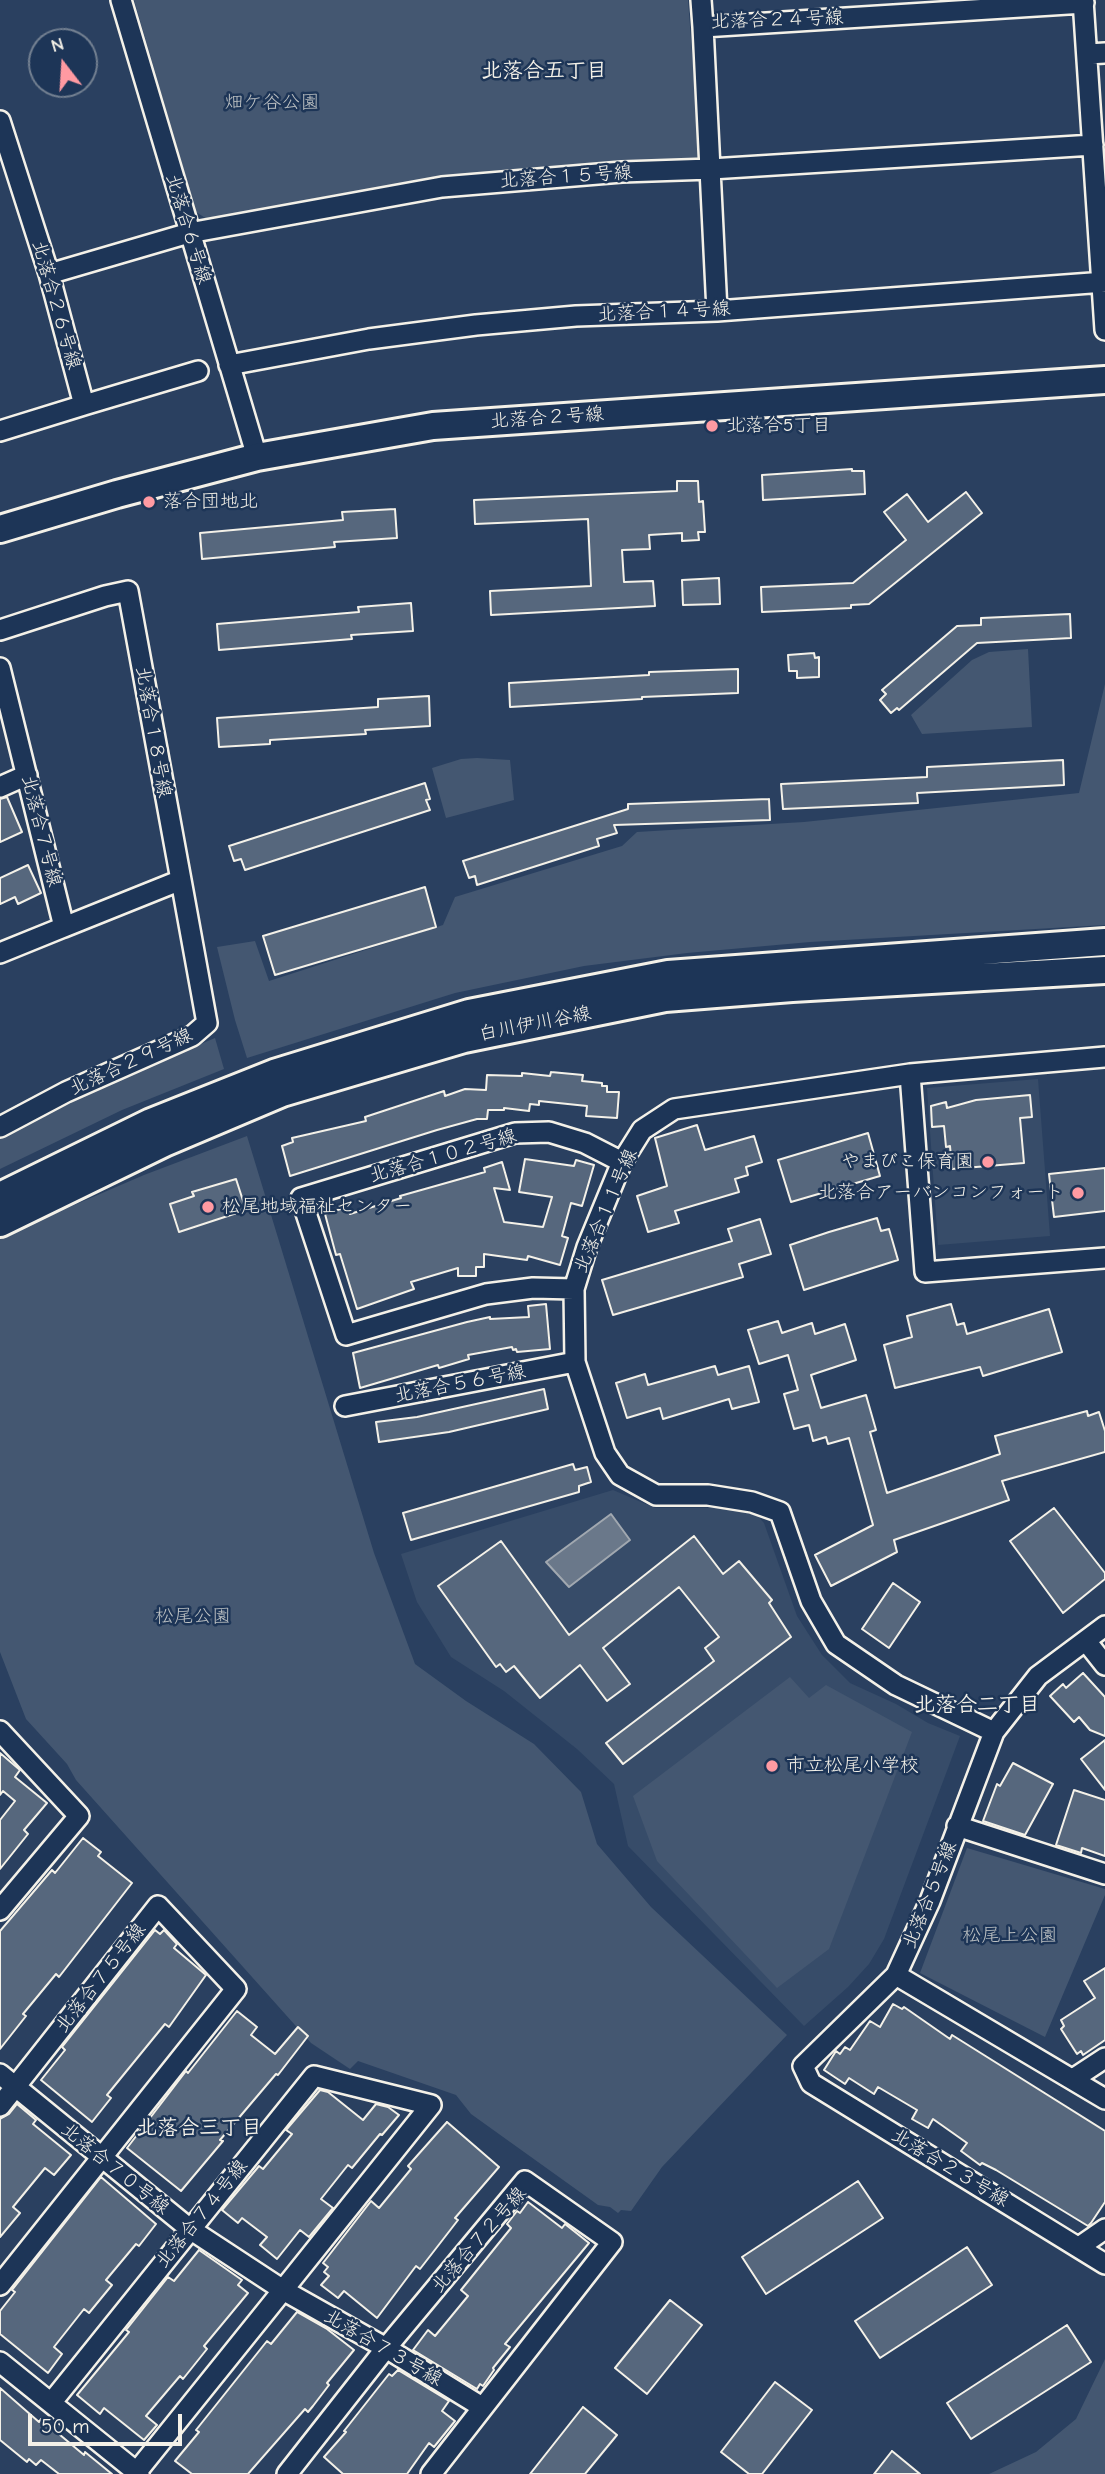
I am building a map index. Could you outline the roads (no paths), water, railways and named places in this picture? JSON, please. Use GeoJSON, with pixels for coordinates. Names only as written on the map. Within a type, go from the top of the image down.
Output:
{"type":"FeatureCollection","features":[{"type":"Feature","properties":{"kind":"street","name":"北落合６号線"},"geometry":{"type":"LineString","coordinates":[[121,0],[257,457]]}},
{"type":"Feature","properties":{"kind":"street","name":"北落合２４号線"},"geometry":{"type":"LineString","coordinates":[[701,0],[703,27],[1083,2]]}},
{"type":"Feature","properties":{"kind":"street"},"geometry":{"type":"LineString","coordinates":[[1083,2],[1096,53],[1093,145],[1101,200],[1105,330]]}},
{"type":"Feature","properties":{"kind":"street"},"geometry":{"type":"LineString","coordinates":[[703,27],[717,311]]}},
{"type":"Feature","properties":{"kind":"street","name":"北落合２６号線"},"geometry":{"type":"LineString","coordinates":[[0,121],[5,156],[49,274],[84,405]]}},
{"type":"Feature","properties":{"kind":"street","name":"北落合１５号線"},"geometry":{"type":"LineString","coordinates":[[49,274],[189,233],[442,187],[609,173],[1093,145]]}},
{"type":"Feature","properties":{"kind":"street","name":"北落合１４号線"},"geometry":{"type":"LineString","coordinates":[[229,365],[369,338],[476,325],[576,316],[717,311],[1103,282]]}},
{"type":"Feature","properties":{"kind":"street"},"geometry":{"type":"LineString","coordinates":[[0,430],[198,372]]}},
{"type":"Feature","properties":{"kind":"street","name":"北落合２号線"},"geometry":{"type":"LineString","coordinates":[[0,529],[117,494],[257,457],[433,426],[1105,380]]}},
{"type":"Feature","properties":{"kind":"street","name":"北落合１８号線"},"geometry":{"type":"LineString","coordinates":[[0,629],[128,591],[180,880]]}},
{"type":"Feature","properties":{"kind":"street","name":"北落合７号線"},"geometry":{"type":"LineString","coordinates":[[0,668],[64,927]]}},
{"type":"Feature","properties":{"kind":"street"},"geometry":{"type":"LineString","coordinates":[[0,788],[27,775]]}},
{"type":"Feature","properties":{"kind":"street"},"geometry":{"type":"LineString","coordinates":[[0,953],[180,880]]}},
{"type":"Feature","properties":{"kind":"street","name":"北落合２９号線"},"geometry":{"type":"LineString","coordinates":[[0,1128],[66,1092],[192,1036],[207,1023],[180,880]]}},
{"type":"Feature","properties":{"kind":"street","name":"白川伊川谷線"},"geometry":{"type":"LineString","coordinates":[[0,1195],[151,1122],[274,1073],[469,1013],[668,974],[1105,942]]}},
{"type":"Feature","properties":{"kind":"street","name":"白川伊川谷線"},"geometry":{"type":"LineString","coordinates":[[0,1223],[164,1143],[282,1093],[464,1039],[665,998],[1105,970]]}},
{"type":"Feature","properties":{"kind":"street","name":"北落合１１号線"},"geometry":{"type":"LineString","coordinates":[[993,1732],[896,1685],[836,1644],[811,1601],[780,1512],[752,1502],[708,1495],[656,1494],[620,1475],[605,1454],[575,1362],[574,1289],[587,1247],[622,1162],[642,1130],[674,1109],[910,1074],[1105,1057]]}},
{"type":"Feature","properties":{"kind":"street"},"geometry":{"type":"LineString","coordinates":[[910,1074],[925,1272],[1105,1258]]}},
{"type":"Feature","properties":{"kind":"street","name":"北落合１０２号線"},"geometry":{"type":"LineString","coordinates":[[574,1289],[533,1288],[486,1294],[346,1335],[302,1198],[514,1133],[549,1132],[585,1143],[622,1162]]}},
{"type":"Feature","properties":{"kind":"street","name":"北落合５６号線"},"geometry":{"type":"LineString","coordinates":[[345,1406],[575,1362]]}},
{"type":"Feature","properties":{"kind":"street","name":"北落合５号線"},"geometry":{"type":"LineString","coordinates":[[897,1975],[930,1901],[993,1732],[1038,1676],[1105,1626]]}},
{"type":"Feature","properties":{"kind":"street"},"geometry":{"type":"LineString","coordinates":[[1086,1641],[1105,1665]]}},
{"type":"Feature","properties":{"kind":"street"},"geometry":{"type":"LineString","coordinates":[[0,1731],[79,1816],[0,1910]]}},
{"type":"Feature","properties":{"kind":"street"},"geometry":{"type":"LineString","coordinates":[[957,1826],[1105,1874]]}},
{"type":"Feature","properties":{"kind":"street","name":"北落合７５号線"},"geometry":{"type":"LineString","coordinates":[[0,2106],[158,1906],[236,1989],[0,2285]]}},
{"type":"Feature","properties":{"kind":"street"},"geometry":{"type":"LineString","coordinates":[[897,1975],[1105,2099]]}},
{"type":"Feature","properties":{"kind":"street","name":"北落合２３号線"},"geometry":{"type":"LineString","coordinates":[[897,1975],[803,2066],[811,2083],[1105,2264]]}},
{"type":"Feature","properties":{"kind":"street"},"geometry":{"type":"LineString","coordinates":[[1073,2079],[1105,2058]]}},
{"type":"Feature","properties":{"kind":"street","name":"北落合７０号線"},"geometry":{"type":"LineString","coordinates":[[0,2074],[15,2089],[190,2229],[283,2290]]}},
{"type":"Feature","properties":{"kind":"street","name":"北落合７４号線"},"geometry":{"type":"LineString","coordinates":[[51,2403],[314,2076],[431,2105],[283,2290]]}},
{"type":"Feature","properties":{"kind":"street","name":"北落合７２号線"},"geometry":{"type":"LineString","coordinates":[[287,2474],[386,2348],[524,2182],[612,2242],[431,2474]]}},
{"type":"Feature","properties":{"kind":"street"},"geometry":{"type":"LineString","coordinates":[[1079,2247],[1105,2229]]}},
{"type":"Feature","properties":{"kind":"street"},"geometry":{"type":"LineString","coordinates":[[0,2362],[137,2473],[283,2290]]}},
{"type":"Feature","properties":{"kind":"street","name":"北落合７３号線"},"geometry":{"type":"LineString","coordinates":[[283,2290],[386,2348],[482,2407]]}},
{"type":"Feature","properties":{"kind":"place","name":"北落合5丁目"},"geometry":{"type":"Point","coordinates":[712,426]}},
{"type":"Feature","properties":{"kind":"place","name":"落合団地北"},"geometry":{"type":"Point","coordinates":[149,502]}},
{"type":"Feature","properties":{"kind":"place","name":"やまびこ保育園"},"geometry":{"type":"Point","coordinates":[988,1162]}},
{"type":"Feature","properties":{"kind":"place","name":"北落合アーバンコンフォート"},"geometry":{"type":"Point","coordinates":[1078,1193]}},
{"type":"Feature","properties":{"kind":"place","name":"松尾地域福祉センター"},"geometry":{"type":"Point","coordinates":[208,1207]}},
{"type":"Feature","properties":{"kind":"place","name":"市立松尾小学校"},"geometry":{"type":"Point","coordinates":[772,1766]}},
{"type":"Feature","properties":{"kind":"district","name":"北落合五丁目"},"geometry":{"type":"Point","coordinates":[544,71]}},
{"type":"Feature","properties":{"kind":"district","name":"北落合二丁目"},"geometry":{"type":"Point","coordinates":[977,1705]}},
{"type":"Feature","properties":{"kind":"district","name":"北落合三丁目"},"geometry":{"type":"Point","coordinates":[199,2128]}},
{"type":"Feature","properties":{"kind":"park label","name":"畑ケ谷公園"},"geometry":{"type":"Point","coordinates":[272,103]}},
{"type":"Feature","properties":{"kind":"park label","name":"松尾公園"},"geometry":{"type":"Point","coordinates":[193,1617]}},
{"type":"Feature","properties":{"kind":"park label","name":"松尾上公園"},"geometry":{"type":"Point","coordinates":[1010,1936]}}]}
